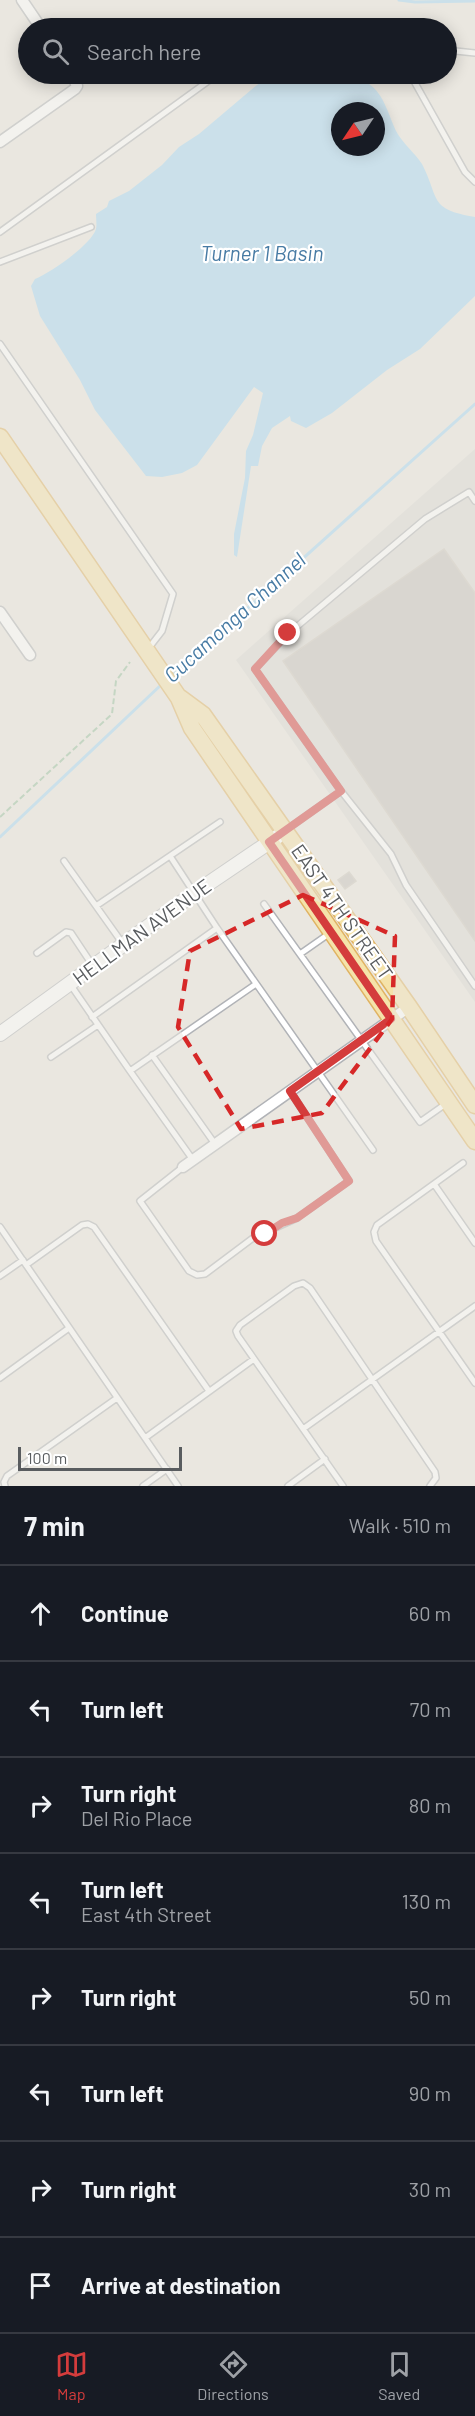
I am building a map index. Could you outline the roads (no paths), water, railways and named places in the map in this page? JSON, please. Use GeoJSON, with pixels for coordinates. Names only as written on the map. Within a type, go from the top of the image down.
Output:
{"type":"FeatureCollection","features":[{"type":"Feature","properties":{"kind":"main road","name":"EAST 4TH STREET"},"geometry":{"type":"LineString","coordinates":[[0,437],[179,698],[192,728],[475,1141]]}},
{"type":"Feature","properties":{"kind":"main road","name":"EAST 4TH STREET"},"geometry":{"type":"LineString","coordinates":[[179,698],[203,715],[409,1007],[475,1105]]}},
{"type":"Feature","properties":{"kind":"street"},"geometry":{"type":"LineString","coordinates":[[22,0],[34,18]]}},
{"type":"Feature","properties":{"kind":"street"},"geometry":{"type":"LineString","coordinates":[[0,142],[75,89],[76,84]]}},
{"type":"Feature","properties":{"kind":"street"},"geometry":{"type":"LineString","coordinates":[[0,612],[30,655]]}},
{"type":"Feature","properties":{"kind":"street","name":"HELLMAN AVENUE"},"geometry":{"type":"LineString","coordinates":[[0,1034],[193,894],[285,831]]}},
{"type":"Feature","properties":{"kind":"street"},"geometry":{"type":"LineString","coordinates":[[183,1167],[409,1007]]}},
{"type":"Feature","properties":{"kind":"lane"},"geometry":{"type":"LineString","coordinates":[[457,51],[475,53]]}},
{"type":"Feature","properties":{"kind":"lane"},"geometry":{"type":"LineString","coordinates":[[0,232],[204,84]]}},
{"type":"Feature","properties":{"kind":"lane"},"geometry":{"type":"LineString","coordinates":[[416,84],[465,172],[475,182]]}},
{"type":"Feature","properties":{"kind":"lane"},"geometry":{"type":"LineString","coordinates":[[0,262],[91,227]]}},
{"type":"Feature","properties":{"kind":"lane"},"geometry":{"type":"LineString","coordinates":[[0,344],[173,594],[162,631],[147,650]]}},
{"type":"Feature","properties":{"kind":"lane"},"geometry":{"type":"LineString","coordinates":[[475,501],[469,492],[425,519],[288,633],[255,669],[341,791],[392,854],[406,885],[475,986]]}},
{"type":"Feature","properties":{"kind":"lane"},"geometry":{"type":"LineString","coordinates":[[285,831],[341,791]]}},
{"type":"Feature","properties":{"kind":"lane"},"geometry":{"type":"LineString","coordinates":[[96,906],[220,822]]}},
{"type":"Feature","properties":{"kind":"lane"},"geometry":{"type":"LineString","coordinates":[[170,856],[193,894],[373,1150]]}},
{"type":"Feature","properties":{"kind":"lane"},"geometry":{"type":"LineString","coordinates":[[64,861],[123,945]]}},
{"type":"Feature","properties":{"kind":"lane"},"geometry":{"type":"LineString","coordinates":[[264,904],[420,1122],[448,1102]]}},
{"type":"Feature","properties":{"kind":"lane"},"geometry":{"type":"LineString","coordinates":[[92,1017],[217,928]]}},
{"type":"Feature","properties":{"kind":"lane"},"geometry":{"type":"LineString","coordinates":[[37,953],[66,932],[71,933],[94,967]]}},
{"type":"Feature","properties":{"kind":"lane"},"geometry":{"type":"LineString","coordinates":[[300,954],[332,932]]}},
{"type":"Feature","properties":{"kind":"lane"},"geometry":{"type":"LineString","coordinates":[[70,984],[193,1160]]}},
{"type":"Feature","properties":{"kind":"lane"},"geometry":{"type":"LineString","coordinates":[[130,1071],[256,984]]}},
{"type":"Feature","properties":{"kind":"lane"},"geometry":{"type":"LineString","coordinates":[[51,1057],[98,1025]]}},
{"type":"Feature","properties":{"kind":"lane"},"geometry":{"type":"LineString","coordinates":[[152,1055],[215,1144]]}},
{"type":"Feature","properties":{"kind":"lane"},"geometry":{"type":"LineString","coordinates":[[183,1167],[140,1201],[189,1271],[197,1275],[205,1274],[253,1238],[297,1218],[349,1181],[290,1091]]}},
{"type":"Feature","properties":{"kind":"lane"},"geometry":{"type":"LineString","coordinates":[[464,1163],[377,1225],[374,1232],[376,1241],[475,1383]]}},
{"type":"Feature","properties":{"kind":"lane"},"geometry":{"type":"LineString","coordinates":[[434,1184],[475,1244]]}},
{"type":"Feature","properties":{"kind":"lane"},"geometry":{"type":"LineString","coordinates":[[0,1276],[82,1225],[88,1224],[94,1227],[209,1391]]}},
{"type":"Feature","properties":{"kind":"lane"},"geometry":{"type":"LineString","coordinates":[[0,1227],[178,1486]]}},
{"type":"Feature","properties":{"kind":"lane"},"geometry":{"type":"LineString","coordinates":[[343,1486],[236,1330],[294,1286],[303,1283],[310,1288],[435,1472],[436,1478],[430,1486]]}},
{"type":"Feature","properties":{"kind":"lane"},"geometry":{"type":"LineString","coordinates":[[303,1428],[475,1306]]}},
{"type":"Feature","properties":{"kind":"lane"},"geometry":{"type":"LineString","coordinates":[[0,1378],[69,1328]]}},
{"type":"Feature","properties":{"kind":"lane"},"geometry":{"type":"LineString","coordinates":[[145,1438],[254,1359]]}},
{"type":"Feature","properties":{"kind":"lane"},"geometry":{"type":"LineString","coordinates":[[5,1486],[7,1476],[117,1398]]}},
{"type":"Feature","properties":{"kind":"lane"},"geometry":{"type":"LineString","coordinates":[[288,1486],[325,1459]]}},
{"type":"Feature","properties":{"kind":"lane"},"geometry":{"type":"LineString","coordinates":[[143,1486],[166,1469]]}},
{"type":"Feature","properties":{"kind":"water","name":"Turner 1 Basin"},"geometry":{"type":"Polygon","coordinates":[[[259,84],[369,84],[379,93],[383,102],[331,102],[331,156],[385,156],[385,106],[399,136],[422,164],[434,194],[442,206],[460,214],[475,217],[475,296],[420,349],[387,370],[332,413],[306,428],[291,421],[290,416],[272,428],[262,446],[258,466],[251,466],[237,557],[234,555],[234,534],[245,478],[246,451],[253,435],[263,393],[254,387],[197,465],[182,473],[162,477],[146,476],[95,410],[80,380],[40,316],[31,286],[35,279],[60,265],[86,243],[96,229],[96,214],[107,207],[109,201],[129,191],[162,165],[179,147],[199,134],[259,84]]]}},
{"type":"Feature","properties":{"kind":"waterway"},"geometry":{"type":"LineString","coordinates":[[399,0],[475,1]]}},
{"type":"Feature","properties":{"kind":"waterway","name":"Cucamonga Channel"},"geometry":{"type":"LineString","coordinates":[[172,676],[475,404]]}},
{"type":"Feature","properties":{"kind":"waterway","name":"Cucamonga Channel"},"geometry":{"type":"LineString","coordinates":[[0,837],[162,684]]}}]}
